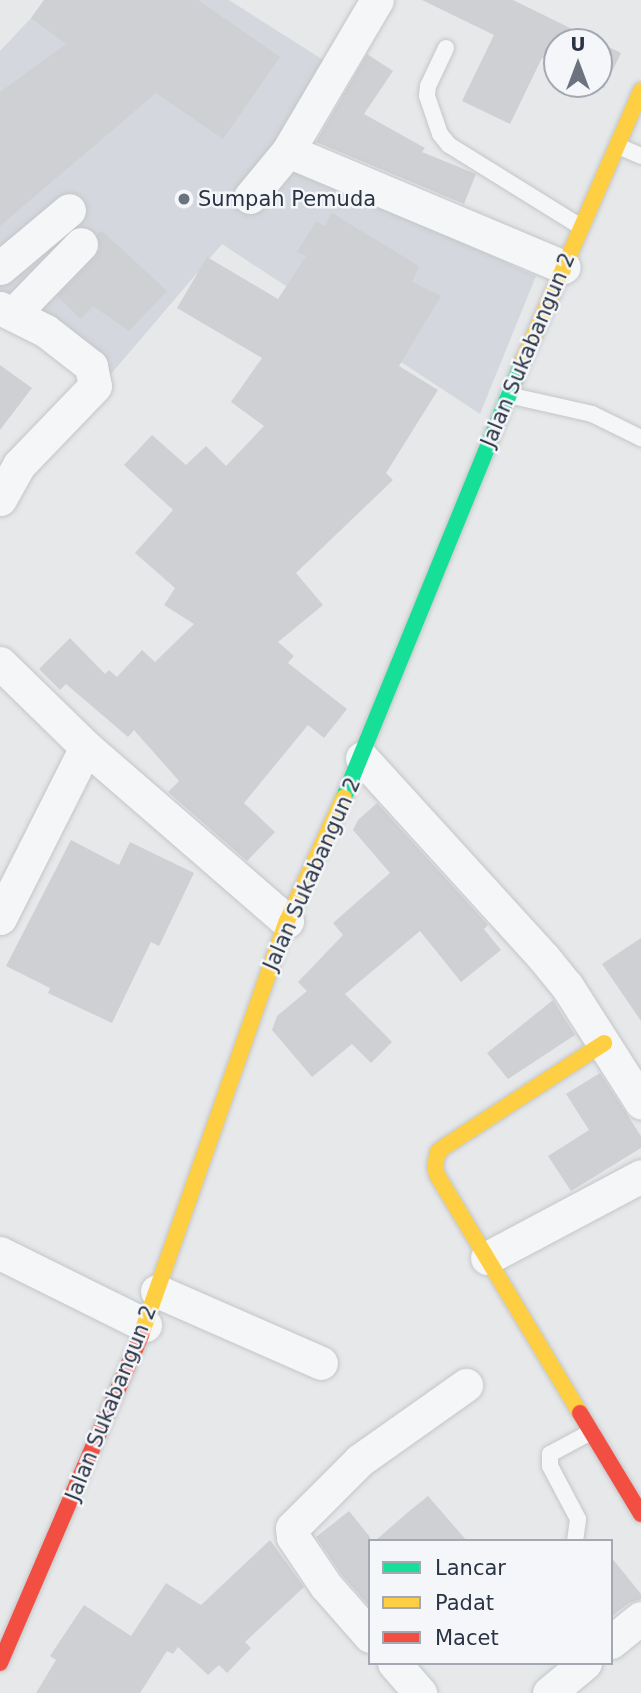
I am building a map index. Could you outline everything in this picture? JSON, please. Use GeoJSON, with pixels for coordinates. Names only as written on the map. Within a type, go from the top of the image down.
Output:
{"type":"FeatureCollection","features":[{"type":"Feature","properties":{"kind":"street"},"geometry":{"type":"LineString","coordinates":[[250,197],[288,151],[377,0]]}},
{"type":"Feature","properties":{"kind":"street","name":"Jalan Sukabangun 2"},"geometry":{"type":"LineString","coordinates":[[0,1663],[145,1325],[287,921],[362,758],[508,396],[641,91]]}},
{"type":"Feature","properties":{"kind":"street"},"geometry":{"type":"LineString","coordinates":[[288,151],[564,267]]}},
{"type":"Feature","properties":{"kind":"street"},"geometry":{"type":"LineString","coordinates":[[0,268],[69,210]]}},
{"type":"Feature","properties":{"kind":"street"},"geometry":{"type":"LineString","coordinates":[[0,499],[19,465],[95,386],[91,366],[46,331],[7,310],[80,244]]}},
{"type":"Feature","properties":{"kind":"street"},"geometry":{"type":"LineString","coordinates":[[0,663],[86,747],[287,921]]}},
{"type":"Feature","properties":{"kind":"street"},"geometry":{"type":"LineString","coordinates":[[0,918],[86,747]]}},
{"type":"Feature","properties":{"kind":"street"},"geometry":{"type":"LineString","coordinates":[[362,758],[544,958],[604,1043],[641,1102]]}},
{"type":"Feature","properties":{"kind":"street"},"geometry":{"type":"LineString","coordinates":[[604,1043],[438,1152],[437,1175],[641,1514]]}},
{"type":"Feature","properties":{"kind":"street"},"geometry":{"type":"LineString","coordinates":[[488,1258],[641,1176]]}},
{"type":"Feature","properties":{"kind":"street"},"geometry":{"type":"LineString","coordinates":[[0,1253],[145,1325]]}},
{"type":"Feature","properties":{"kind":"street"},"geometry":{"type":"LineString","coordinates":[[157,1291],[321,1363]]}},
{"type":"Feature","properties":{"kind":"street"},"geometry":{"type":"LineString","coordinates":[[368,1634],[326,1586],[293,1537],[292,1528],[360,1460],[466,1385]]}},
{"type":"Feature","properties":{"kind":"street"},"geometry":{"type":"LineString","coordinates":[[613,1640],[641,1618]]}},
{"type":"Feature","properties":{"kind":"street"},"geometry":{"type":"LineString","coordinates":[[396,1665],[421,1693]]}},
{"type":"Feature","properties":{"kind":"street"},"geometry":{"type":"LineString","coordinates":[[549,1693],[583,1665]]}},
{"type":"Feature","properties":{"kind":"lane"},"geometry":{"type":"LineString","coordinates":[[446,48],[426,96],[440,135],[449,145],[581,227]]}},
{"type":"Feature","properties":{"kind":"lane"},"geometry":{"type":"LineString","coordinates":[[618,146],[641,156]]}},
{"type":"Feature","properties":{"kind":"lane"},"geometry":{"type":"LineString","coordinates":[[508,396],[592,414],[641,438]]}},
{"type":"Feature","properties":{"kind":"lane"},"geometry":{"type":"LineString","coordinates":[[575,1539],[578,1519],[550,1465],[550,1454],[591,1432]]}},
{"type":"Feature","properties":{"kind":"shaded area","name":"Sumpah Pemuda"},"geometry":{"type":"Polygon","coordinates":[[[48,0],[229,0],[331,65],[272,155],[536,276],[480,414],[222,244],[110,375],[0,295],[0,51],[48,0]]]}},
{"type":"Feature","properties":{"kind":"building"},"geometry":{"type":"Polygon","coordinates":[[[44,0],[198,0],[280,57],[223,139],[156,93],[0,226],[0,92],[66,44],[31,18],[44,0]]]}},
{"type":"Feature","properties":{"kind":"building"},"geometry":{"type":"Polygon","coordinates":[[[422,0],[513,0],[570,28],[543,28],[543,59],[510,124],[462,101],[494,35],[422,0]]]}},
{"type":"Feature","properties":{"kind":"building"},"geometry":{"type":"Polygon","coordinates":[[[613,49],[621,53],[613,69],[613,49]]]}},
{"type":"Feature","properties":{"kind":"building"},"geometry":{"type":"Polygon","coordinates":[[[367,54],[393,71],[364,114],[425,148],[422,152],[476,174],[464,204],[316,142],[367,54]]]}},
{"type":"Feature","properties":{"kind":"building"},"geometry":{"type":"Polygon","coordinates":[[[332,213],[419,266],[412,282],[441,296],[399,366],[438,390],[386,473],[393,480],[296,573],[323,605],[278,642],[294,656],[288,663],[347,709],[324,738],[308,725],[244,803],[275,832],[247,861],[168,792],[179,781],[134,730],[128,737],[66,684],[60,690],[39,669],[70,638],[105,674],[109,670],[117,677],[142,650],[155,662],[194,624],[164,605],[175,588],[135,553],[173,510],[124,465],[152,435],[186,465],[206,446],[226,466],[264,426],[231,402],[262,358],[177,308],[207,257],[278,299],[306,256],[297,252],[316,221],[325,226],[332,213]]]}},
{"type":"Feature","properties":{"kind":"building"},"geometry":{"type":"Polygon","coordinates":[[[102,231],[167,291],[129,331],[93,306],[81,319],[57,296],[95,257],[100,248],[97,235],[102,231]]]}},
{"type":"Feature","properties":{"kind":"building"},"geometry":{"type":"Polygon","coordinates":[[[0,365],[32,388],[0,430],[0,365]]]}},
{"type":"Feature","properties":{"kind":"building"},"geometry":{"type":"Polygon","coordinates":[[[377,803],[488,925],[484,929],[501,950],[461,982],[420,931],[345,994],[392,1042],[371,1063],[352,1044],[312,1077],[272,1030],[277,1016],[307,991],[298,982],[343,935],[333,923],[390,873],[353,830],[358,820],[377,803]]]}},
{"type":"Feature","properties":{"kind":"building"},"geometry":{"type":"Polygon","coordinates":[[[71,840],[119,865],[130,842],[194,873],[159,946],[151,942],[112,1023],[48,993],[50,988],[6,966],[71,840]]]}},
{"type":"Feature","properties":{"kind":"building"},"geometry":{"type":"Polygon","coordinates":[[[641,938],[641,1021],[602,964],[641,938]]]}},
{"type":"Feature","properties":{"kind":"building"},"geometry":{"type":"Polygon","coordinates":[[[553,1000],[575,1035],[508,1079],[487,1053],[553,1000]]]}},
{"type":"Feature","properties":{"kind":"building"},"geometry":{"type":"Polygon","coordinates":[[[600,1073],[641,1136],[641,1148],[571,1191],[548,1156],[589,1130],[566,1094],[600,1073]]]}},
{"type":"Feature","properties":{"kind":"building"},"geometry":{"type":"Polygon","coordinates":[[[428,1496],[465,1539],[377,1539],[428,1496]]]}},
{"type":"Feature","properties":{"kind":"building"},"geometry":{"type":"Polygon","coordinates":[[[349,1511],[370,1537],[368,1605],[341,1574],[316,1537],[349,1511]]]}},
{"type":"Feature","properties":{"kind":"building"},"geometry":{"type":"Polygon","coordinates":[[[270,1540],[304,1587],[245,1642],[251,1648],[227,1673],[219,1665],[208,1675],[178,1647],[173,1654],[167,1651],[140,1693],[36,1693],[56,1660],[50,1656],[84,1605],[131,1636],[166,1583],[201,1605],[270,1540]]]}},
{"type":"Feature","properties":{"kind":"building"},"geometry":{"type":"Polygon","coordinates":[[[613,1559],[641,1594],[641,1599],[629,1603],[613,1615],[613,1559]]]}},
{"type":"Feature","properties":{"kind":"traffic: fast"},"geometry":{"type":"LineString","coordinates":[[344,797],[523,361]]}},
{"type":"Feature","properties":{"kind":"traffic: slow"},"geometry":{"type":"LineString","coordinates":[[523,361],[641,91]]}},
{"type":"Feature","properties":{"kind":"traffic: slow"},"geometry":{"type":"LineString","coordinates":[[141,1335],[287,921],[344,797]]}},
{"type":"Feature","properties":{"kind":"traffic: slow"},"geometry":{"type":"LineString","coordinates":[[580,1413],[437,1175],[435,1166],[438,1152],[444,1147],[604,1043]]}},
{"type":"Feature","properties":{"kind":"traffic: jam"},"geometry":{"type":"LineString","coordinates":[[0,1663],[141,1335]]}},
{"type":"Feature","properties":{"kind":"traffic: jam"},"geometry":{"type":"LineString","coordinates":[[580,1413],[641,1514]]}},
{"type":"Feature","properties":{"kind":"place","name":"Sumpah Pemuda"},"geometry":{"type":"Point","coordinates":[184,199]}}]}
